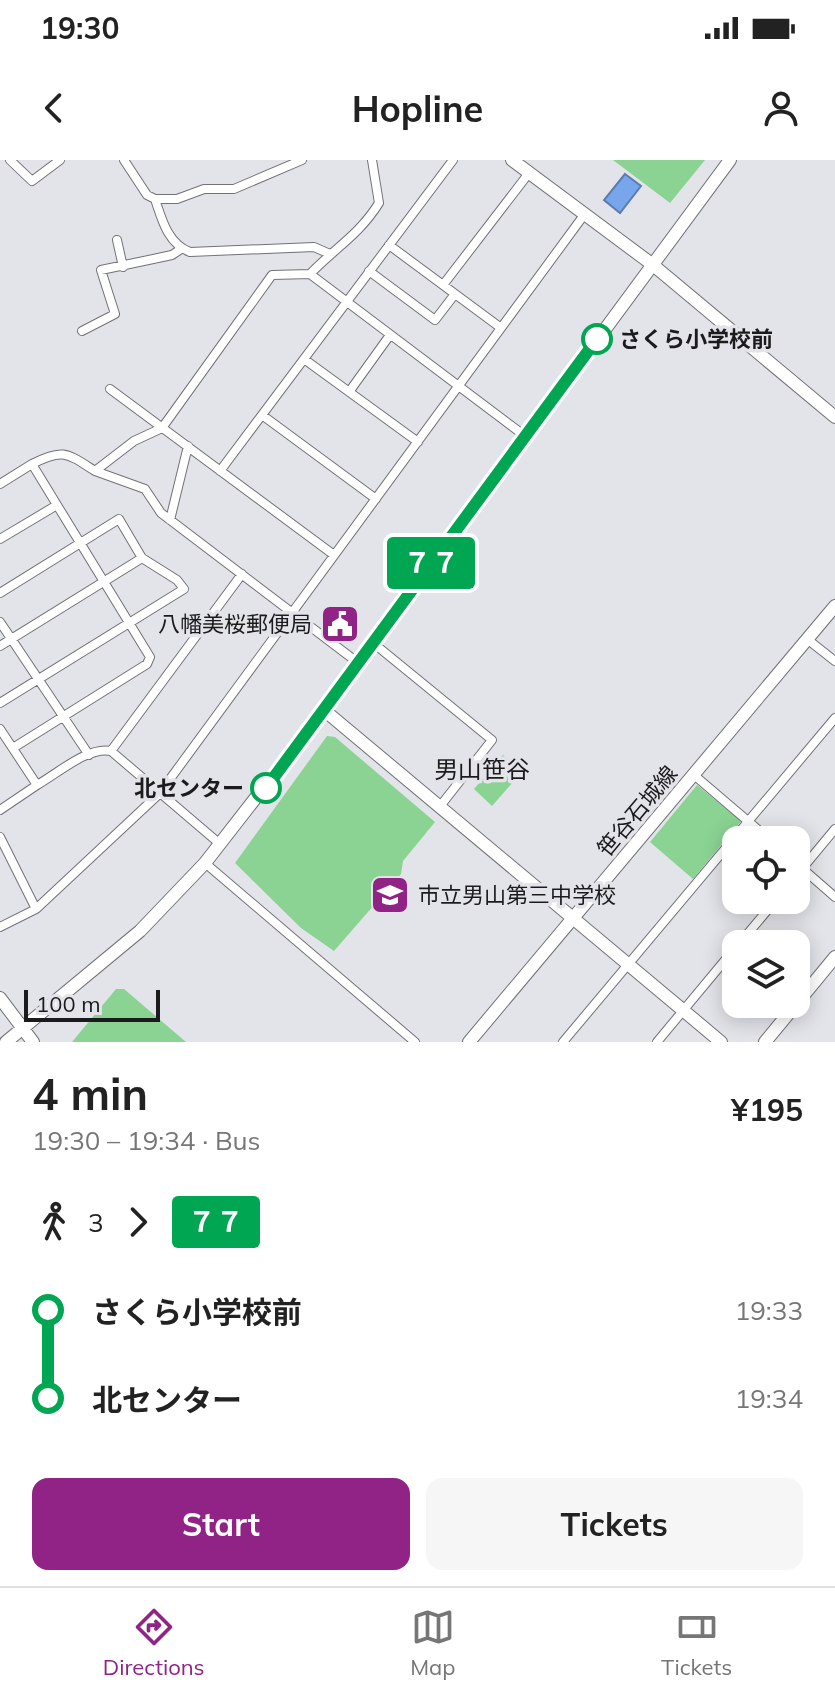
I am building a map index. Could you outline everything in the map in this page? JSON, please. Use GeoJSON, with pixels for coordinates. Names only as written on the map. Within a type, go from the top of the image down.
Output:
{"type":"FeatureCollection","features":[{"type":"Feature","properties":{"kind":"street"},"geometry":{"type":"LineString","coordinates":[[10,160],[32,181],[60,160]]}},
{"type":"Feature","properties":{"kind":"street"},"geometry":{"type":"LineString","coordinates":[[124,160],[147,195],[155,199],[177,199],[204,189],[234,189],[302,160]]}},
{"type":"Feature","properties":{"kind":"street"},"geometry":{"type":"LineString","coordinates":[[310,274],[330,254],[355,237],[379,203],[372,160]]}},
{"type":"Feature","properties":{"kind":"street"},"geometry":{"type":"LineString","coordinates":[[220,471],[453,160]]}},
{"type":"Feature","properties":{"kind":"street"},"geometry":{"type":"LineString","coordinates":[[512,160],[653,265],[835,417]]}},
{"type":"Feature","properties":{"kind":"street"},"geometry":{"type":"LineString","coordinates":[[6,1042],[140,931],[205,863],[324,710],[730,160]]}},
{"type":"Feature","properties":{"kind":"street"},"geometry":{"type":"LineString","coordinates":[[443,285],[529,173]]}},
{"type":"Feature","properties":{"kind":"street"},"geometry":{"type":"LineString","coordinates":[[155,199],[165,229],[181,249],[190,252],[314,247],[330,254]]}},
{"type":"Feature","properties":{"kind":"street"},"geometry":{"type":"LineString","coordinates":[[0,927],[36,909],[159,794],[584,215]]}},
{"type":"Feature","properties":{"kind":"street"},"geometry":{"type":"LineString","coordinates":[[117,240],[123,267]]}},
{"type":"Feature","properties":{"kind":"street"},"geometry":{"type":"LineString","coordinates":[[389,245],[501,328]]}},
{"type":"Feature","properties":{"kind":"street"},"geometry":{"type":"LineString","coordinates":[[82,331],[115,314],[101,270],[172,255],[181,249]]}},
{"type":"Feature","properties":{"kind":"street"},"geometry":{"type":"LineString","coordinates":[[369,271],[435,320],[455,294]]}},
{"type":"Feature","properties":{"kind":"street"},"geometry":{"type":"LineString","coordinates":[[95,471],[134,441],[162,428],[272,275],[310,274],[525,436]]}},
{"type":"Feature","properties":{"kind":"street"},"geometry":{"type":"LineString","coordinates":[[349,392],[390,335]]}},
{"type":"Feature","properties":{"kind":"street"},"geometry":{"type":"LineString","coordinates":[[304,359],[418,442]]}},
{"type":"Feature","properties":{"kind":"street"},"geometry":{"type":"LineString","coordinates":[[110,389],[334,555]]}},
{"type":"Feature","properties":{"kind":"street"},"geometry":{"type":"LineString","coordinates":[[262,415],[376,499]]}},
{"type":"Feature","properties":{"kind":"street"},"geometry":{"type":"LineString","coordinates":[[170,520],[188,446]]}},
{"type":"Feature","properties":{"kind":"street"},"geometry":{"type":"LineString","coordinates":[[0,484],[51,454],[67,453],[95,471],[145,489],[170,520],[357,662]]}},
{"type":"Feature","properties":{"kind":"street"},"geometry":{"type":"LineString","coordinates":[[13,748],[147,664],[149,650],[32,464]]}},
{"type":"Feature","properties":{"kind":"street"},"geometry":{"type":"LineString","coordinates":[[0,539],[57,505]]}},
{"type":"Feature","properties":{"kind":"street"},"geometry":{"type":"LineString","coordinates":[[0,593],[119,519],[142,558],[177,580],[184,589],[129,620],[0,703]]}},
{"type":"Feature","properties":{"kind":"street"},"geometry":{"type":"LineString","coordinates":[[0,646],[142,558]]}},
{"type":"Feature","properties":{"kind":"street"},"geometry":{"type":"LineString","coordinates":[[111,751],[242,574]]}},
{"type":"Feature","properties":{"kind":"street","name":"笹谷石城線"},"geometry":{"type":"LineString","coordinates":[[469,1042],[835,606]]}},
{"type":"Feature","properties":{"kind":"street"},"geometry":{"type":"LineString","coordinates":[[0,622],[89,755]]}},
{"type":"Feature","properties":{"kind":"street"},"geometry":{"type":"LineString","coordinates":[[807,639],[835,661]]}},
{"type":"Feature","properties":{"kind":"street"},"geometry":{"type":"LineString","coordinates":[[372,642],[492,740],[441,805]]}},
{"type":"Feature","properties":{"kind":"street"},"geometry":{"type":"LineString","coordinates":[[324,710],[721,1042]]}},
{"type":"Feature","properties":{"kind":"street"},"geometry":{"type":"LineString","coordinates":[[563,1042],[835,718]]}},
{"type":"Feature","properties":{"kind":"street"},"geometry":{"type":"LineString","coordinates":[[0,729],[37,785]]}},
{"type":"Feature","properties":{"kind":"street"},"geometry":{"type":"LineString","coordinates":[[0,810],[37,785],[102,749],[111,751],[220,844]]}},
{"type":"Feature","properties":{"kind":"street"},"geometry":{"type":"LineString","coordinates":[[694,775],[754,826]]}},
{"type":"Feature","properties":{"kind":"street"},"geometry":{"type":"LineString","coordinates":[[810,856],[835,829]]}},
{"type":"Feature","properties":{"kind":"street"},"geometry":{"type":"LineString","coordinates":[[0,837],[36,909]]}},
{"type":"Feature","properties":{"kind":"street"},"geometry":{"type":"LineString","coordinates":[[205,863],[415,1042]]}},
{"type":"Feature","properties":{"kind":"street"},"geometry":{"type":"LineString","coordinates":[[810,878],[835,897]]}},
{"type":"Feature","properties":{"kind":"street"},"geometry":{"type":"LineString","coordinates":[[751,930],[764,914]]}},
{"type":"Feature","properties":{"kind":"street"},"geometry":{"type":"LineString","coordinates":[[765,1042],[835,957]]}},
{"type":"Feature","properties":{"kind":"street"},"geometry":{"type":"LineString","coordinates":[[657,1042],[722,964]]}},
{"type":"Feature","properties":{"kind":"street"},"geometry":{"type":"LineString","coordinates":[[0,998],[33,1042]]}},
{"type":"Feature","properties":{"kind":"green space"},"geometry":{"type":"Polygon","coordinates":[[[613,160],[705,160],[670,203],[613,160]]]}},
{"type":"Feature","properties":{"kind":"green space"},"geometry":{"type":"Polygon","coordinates":[[[327,736],[335,737],[435,822],[403,861],[401,874],[334,951],[301,928],[235,863],[327,736]]]}},
{"type":"Feature","properties":{"kind":"green space"},"geometry":{"type":"Polygon","coordinates":[[[503,755],[522,772],[492,806],[474,789],[503,755]]]}},
{"type":"Feature","properties":{"kind":"green space"},"geometry":{"type":"Polygon","coordinates":[[[697,785],[741,821],[737,826],[722,826],[722,844],[693,879],[650,842],[697,785]]]}},
{"type":"Feature","properties":{"kind":"green space"},"geometry":{"type":"Polygon","coordinates":[[[116,989],[124,989],[186,1042],[72,1042],[116,989]]]}},
{"type":"Feature","properties":{"kind":"water"},"geometry":{"type":"Polygon","coordinates":[[[625,174],[641,186],[620,213],[604,200],[625,174]]]}},
{"type":"Feature","properties":{"kind":"bus line","name":"７７"},"geometry":{"type":"LineString","coordinates":[[266,788],[597,339]]}},
{"type":"Feature","properties":{"kind":"place","name":"さくら小学校前"},"geometry":{"type":"Point","coordinates":[597,339]}},
{"type":"Feature","properties":{"kind":"place","name":"八幡美桜郵便局"},"geometry":{"type":"Point","coordinates":[340,624]}},
{"type":"Feature","properties":{"kind":"place","name":"北センター"},"geometry":{"type":"Point","coordinates":[266,788]}},
{"type":"Feature","properties":{"kind":"place","name":"市立男山第三中学校"},"geometry":{"type":"Point","coordinates":[390,895]}},
{"type":"Feature","properties":{"kind":"district","name":"男山笹谷"},"geometry":{"type":"Point","coordinates":[482,769]}}]}
